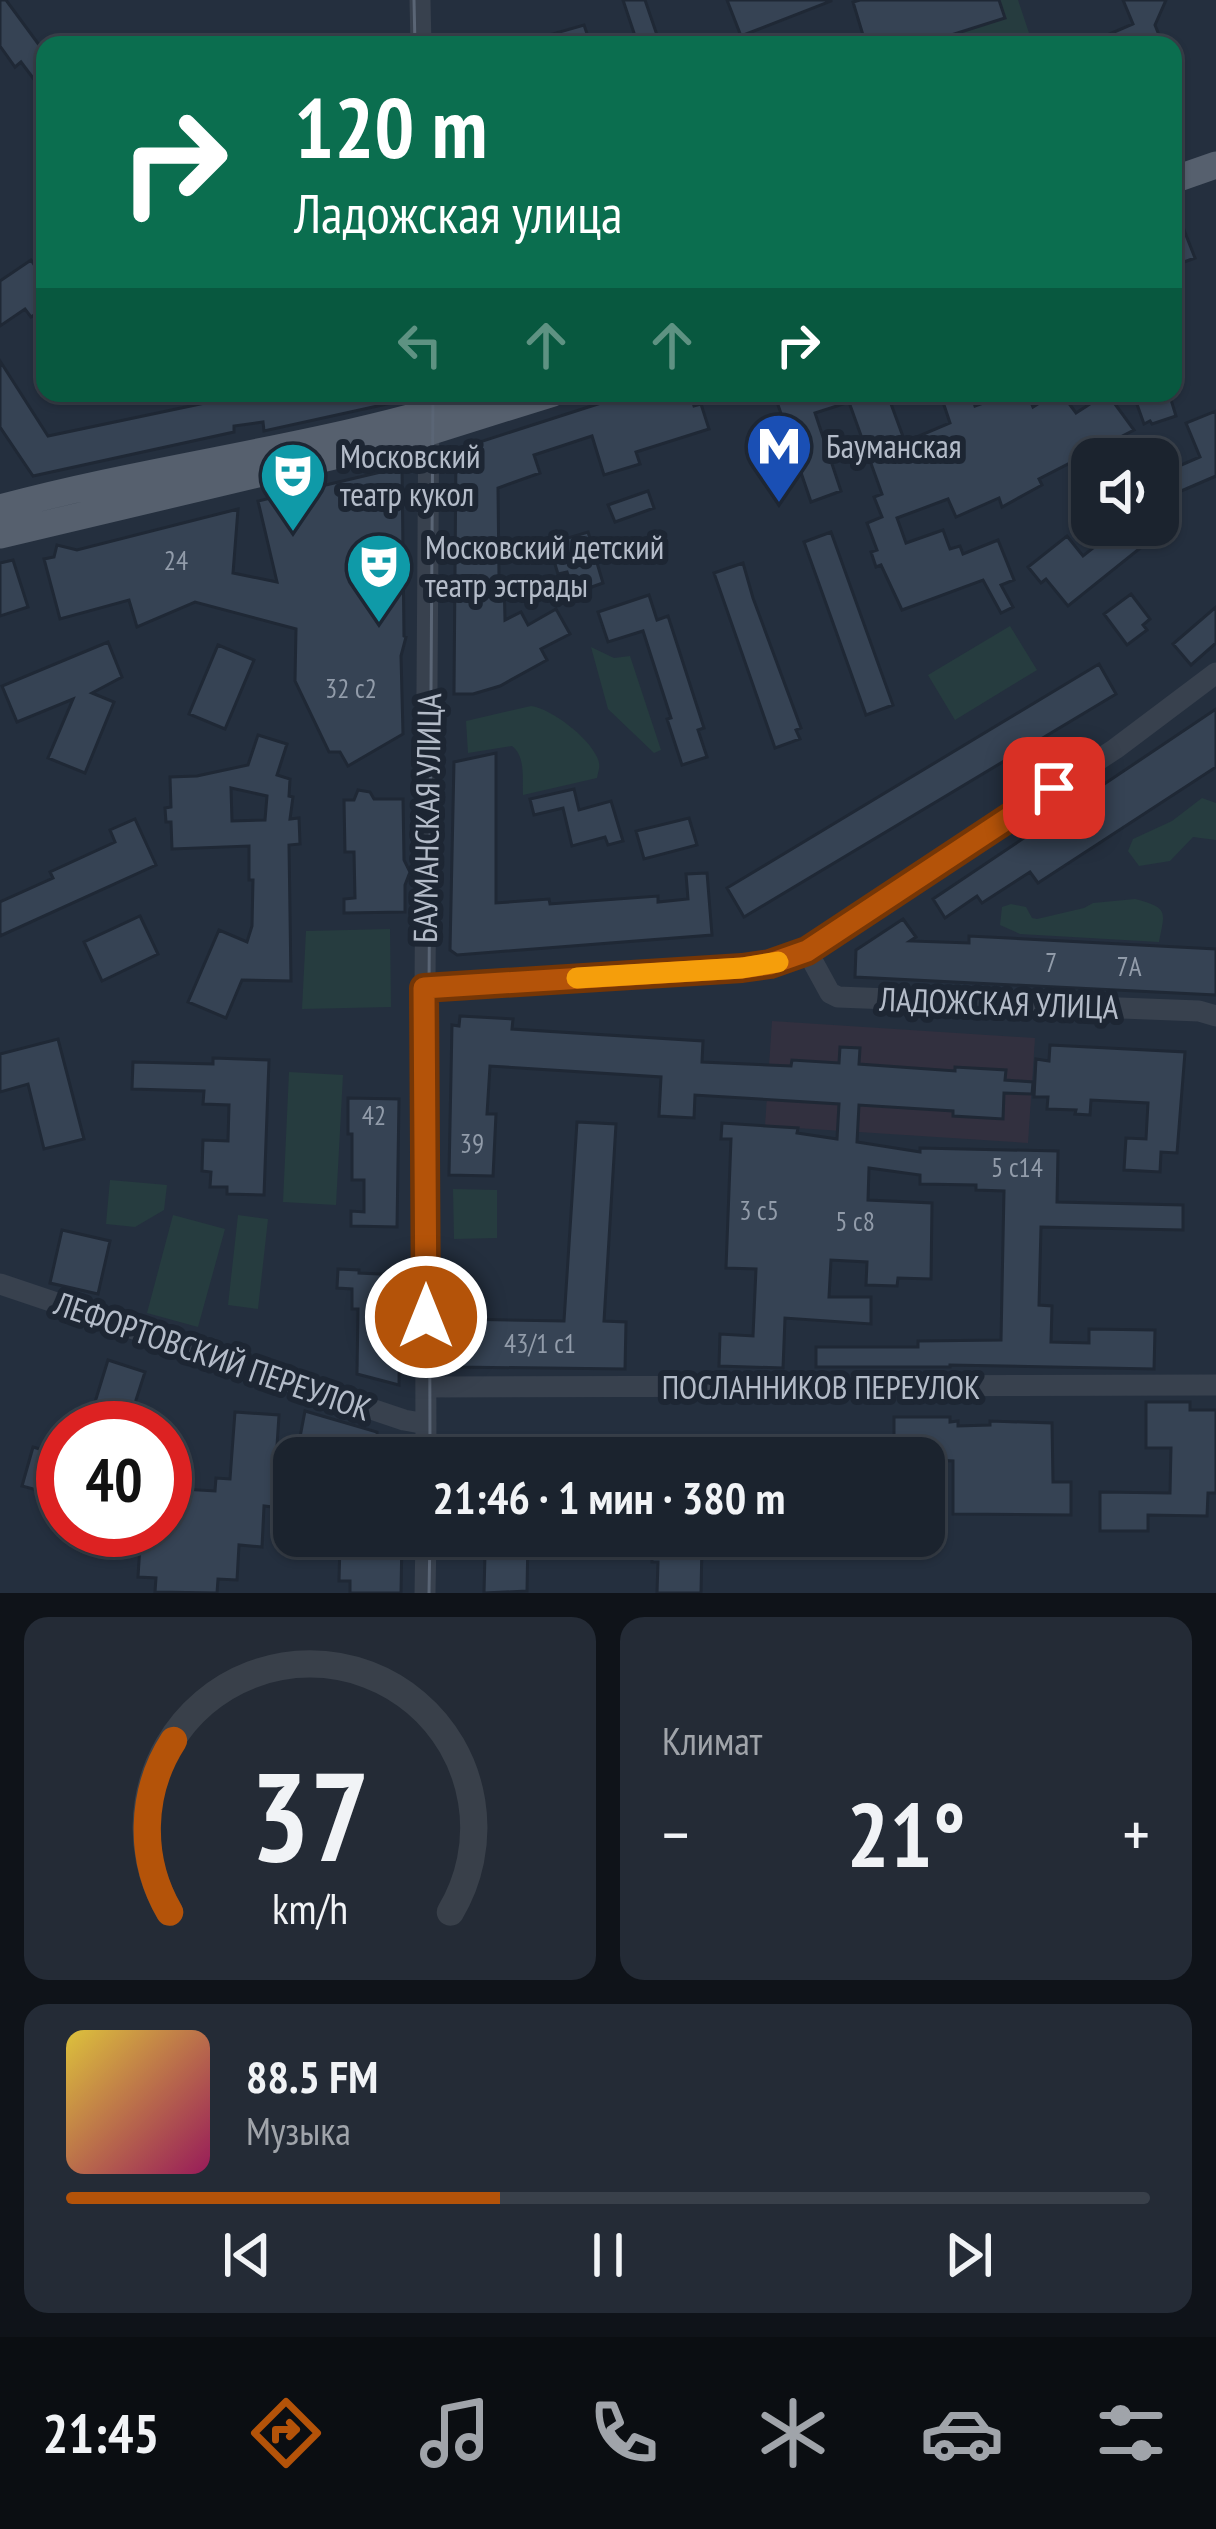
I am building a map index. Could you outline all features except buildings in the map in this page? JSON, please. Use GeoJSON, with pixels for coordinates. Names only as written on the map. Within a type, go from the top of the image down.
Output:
{"type":"FeatureCollection","features":[{"type":"Feature","properties":{"kind":"main road"},"geometry":{"type":"LineString","coordinates":[[1182,157],[1216,145]]}},
{"type":"Feature","properties":{"kind":"main road"},"geometry":{"type":"LineString","coordinates":[[1182,177],[1216,164]]}},
{"type":"Feature","properties":{"kind":"main road"},"geometry":{"type":"LineString","coordinates":[[3,522],[242,480],[464,402]]}},
{"type":"Feature","properties":{"kind":"main road"},"geometry":{"type":"LineString","coordinates":[[429,413],[497,402]]}},
{"type":"Feature","properties":{"kind":"street"},"geometry":{"type":"LineString","coordinates":[[420,0],[421,36]]}},
{"type":"Feature","properties":{"kind":"street","name":"БАУМАНСКАЯ УЛИЦА"},"geometry":{"type":"LineString","coordinates":[[426,1437],[429,413]]}},
{"type":"Feature","properties":{"kind":"street"},"geometry":{"type":"LineString","coordinates":[[424,988],[742,968],[807,951],[1115,749],[1216,673]]}},
{"type":"Feature","properties":{"kind":"street","name":"ЛАДОЖСКАЯ УЛИЦА"},"geometry":{"type":"LineString","coordinates":[[807,951],[830,993],[838,997],[1199,1011],[1216,1016]]}},
{"type":"Feature","properties":{"kind":"street","name":"ЛЕФОРТОВСКИЙ ПЕРЕУЛОК"},"geometry":{"type":"LineString","coordinates":[[0,1285],[426,1424]]}},
{"type":"Feature","properties":{"kind":"street","name":"ПОСЛАННИКОВ ПЕРЕУЛОК"},"geometry":{"type":"LineString","coordinates":[[426,1387],[1216,1385]]}},
{"type":"Feature","properties":{"kind":"street"},"geometry":{"type":"LineString","coordinates":[[425,1593],[426,1557]]}},
{"type":"Feature","properties":{"kind":"shaded area"},"geometry":{"type":"Polygon","coordinates":[[[772,1021],[1035,1038],[1028,1143],[765,1126],[772,1021]]]}},
{"type":"Feature","properties":{"kind":"green space"},"geometry":{"type":"Polygon","coordinates":[[[1018,0],[1030,36],[863,36],[853,2],[1018,0]]]}},
{"type":"Feature","properties":{"kind":"green space"},"geometry":{"type":"Polygon","coordinates":[[[1010,626],[1037,670],[955,720],[928,675],[1010,626]]]}},
{"type":"Feature","properties":{"kind":"green space"},"geometry":{"type":"Polygon","coordinates":[[[591,647],[614,658],[630,656],[661,750],[654,753],[608,709],[591,647]]]}},
{"type":"Feature","properties":{"kind":"green space"},"geometry":{"type":"Polygon","coordinates":[[[531,706],[559,718],[586,741],[598,760],[597,778],[523,795],[521,762],[512,746],[468,753],[466,721],[531,706]]]}},
{"type":"Feature","properties":{"kind":"green space"},"geometry":{"type":"Polygon","coordinates":[[[1202,798],[1216,803],[1216,840],[1193,837],[1170,861],[1139,866],[1128,851],[1133,839],[1172,821],[1202,798]]]}},
{"type":"Feature","properties":{"kind":"green space"},"geometry":{"type":"Polygon","coordinates":[[[1135,899],[1162,912],[1159,942],[1020,934],[1000,925],[1002,907],[1011,904],[1026,907],[1037,919],[1093,903],[1135,899]]]}},
{"type":"Feature","properties":{"kind":"green space"},"geometry":{"type":"Polygon","coordinates":[[[390,929],[391,1007],[302,1009],[306,931],[390,929]]]}},
{"type":"Feature","properties":{"kind":"green space"},"geometry":{"type":"Polygon","coordinates":[[[289,1072],[343,1075],[336,1205],[283,1202],[289,1072]]]}},
{"type":"Feature","properties":{"kind":"green space"},"geometry":{"type":"Polygon","coordinates":[[[110,1180],[167,1185],[164,1210],[135,1227],[106,1224],[110,1180]]]}},
{"type":"Feature","properties":{"kind":"green space"},"geometry":{"type":"Polygon","coordinates":[[[453,1189],[497,1190],[497,1238],[454,1239],[453,1189]]]}},
{"type":"Feature","properties":{"kind":"green space"},"geometry":{"type":"Polygon","coordinates":[[[173,1215],[225,1229],[198,1327],[147,1313],[173,1215]]]}},
{"type":"Feature","properties":{"kind":"green space"},"geometry":{"type":"Polygon","coordinates":[[[238,1215],[268,1219],[258,1309],[228,1305],[238,1215]]]}},
{"type":"Feature","properties":{"kind":"tram line"},"geometry":{"type":"LineString","coordinates":[[414,0],[415,36]]}},
{"type":"Feature","properties":{"kind":"tram line"},"geometry":{"type":"LineString","coordinates":[[430,1437],[433,402]]}},
{"type":"Feature","properties":{"kind":"tram line"},"geometry":{"type":"LineString","coordinates":[[429,1593],[430,1557]]}},
{"type":"Feature","properties":{"kind":"slow traffic"},"geometry":{"type":"LineString","coordinates":[[577,978],[778,962]]}},
{"type":"Feature","properties":{"kind":"place","name":"Бауманская"},"geometry":{"type":"Point","coordinates":[779,505]}},
{"type":"Feature","properties":{"kind":"place","name":"Московский театр кукол"},"geometry":{"type":"Point","coordinates":[293,534]}},
{"type":"Feature","properties":{"kind":"place","name":"Московский детский театр эстрады"},"geometry":{"type":"Point","coordinates":[379,625]}},
{"type":"Feature","properties":{"kind":"route"},"geometry":{"type":"LineString","coordinates":[[426,1317],[424,988],[742,968],[788,959],[1054,788]]}}]}
